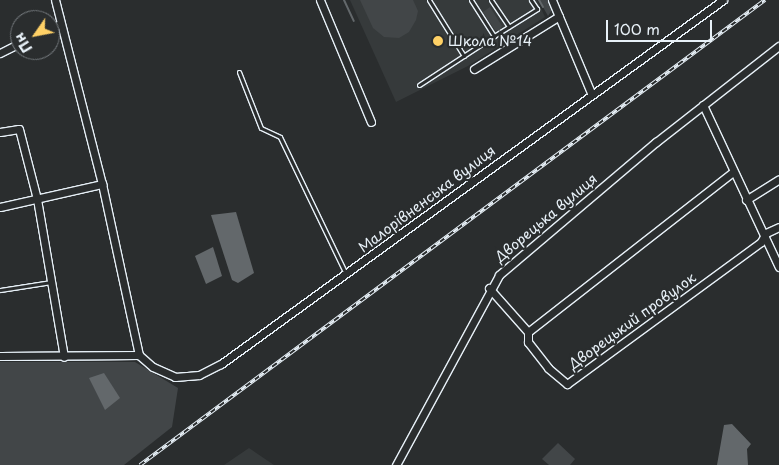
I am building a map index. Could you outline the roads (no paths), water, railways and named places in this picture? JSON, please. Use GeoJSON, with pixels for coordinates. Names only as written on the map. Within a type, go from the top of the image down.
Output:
{"type":"FeatureCollection","features":[{"type":"Feature","properties":{"kind":"street"},"geometry":{"type":"LineString","coordinates":[[320,0],[371,122]]}},
{"type":"Feature","properties":{"kind":"street"},"geometry":{"type":"LineString","coordinates":[[552,0],[591,93]]}},
{"type":"Feature","properties":{"kind":"street","name":"Малорівненська вулиця"},"geometry":{"type":"LineString","coordinates":[[139,355],[153,367],[175,377],[199,375],[247,346],[591,93],[723,0]]}},
{"type":"Feature","properties":{"kind":"street"},"geometry":{"type":"LineString","coordinates":[[474,69],[558,16]]}},
{"type":"Feature","properties":{"kind":"street"},"geometry":{"type":"LineString","coordinates":[[0,356],[139,355],[102,184],[60,24]]}},
{"type":"Feature","properties":{"kind":"street","name":"Дворецька вулиця"},"geometry":{"type":"LineString","coordinates":[[396,465],[489,288],[520,255],[703,105],[779,46]]}},
{"type":"Feature","properties":{"kind":"street"},"geometry":{"type":"LineString","coordinates":[[703,105],[732,172],[779,267]]}},
{"type":"Feature","properties":{"kind":"street"},"geometry":{"type":"LineString","coordinates":[[0,132],[19,129],[37,198],[64,357]]}},
{"type":"Feature","properties":{"kind":"street"},"geometry":{"type":"LineString","coordinates":[[528,332],[732,172]]}},
{"type":"Feature","properties":{"kind":"street"},"geometry":{"type":"LineString","coordinates":[[746,200],[779,179]]}},
{"type":"Feature","properties":{"kind":"street"},"geometry":{"type":"LineString","coordinates":[[0,207],[102,184]]}},
{"type":"Feature","properties":{"kind":"street","name":"Дворецький провулок"},"geometry":{"type":"LineString","coordinates":[[489,288],[528,332],[528,342],[548,368],[567,384],[764,238],[766,233],[779,226]]}},
{"type":"Feature","properties":{"kind":"lane"},"geometry":{"type":"LineString","coordinates":[[429,0],[464,56]]}},
{"type":"Feature","properties":{"kind":"lane"},"geometry":{"type":"LineString","coordinates":[[471,0],[494,36]]}},
{"type":"Feature","properties":{"kind":"lane"},"geometry":{"type":"LineString","coordinates":[[491,0],[509,27]]}},
{"type":"Feature","properties":{"kind":"lane"},"geometry":{"type":"LineString","coordinates":[[419,85],[537,9],[531,0]]}},
{"type":"Feature","properties":{"kind":"lane"},"geometry":{"type":"LineString","coordinates":[[239,72],[261,128],[280,137],[346,275]]}},
{"type":"Feature","properties":{"kind":"lane"},"geometry":{"type":"LineString","coordinates":[[0,290],[52,282]]}},
{"type":"Feature","properties":{"kind":"waterway"},"geometry":{"type":"LineString","coordinates":[[344,0],[354,21]]}},
{"type":"Feature","properties":{"kind":"waterway"},"geometry":{"type":"LineString","coordinates":[[539,0],[543,7]]}},
{"type":"Feature","properties":{"kind":"railway"},"geometry":{"type":"LineString","coordinates":[[140,465],[765,0]]}},
{"type":"Feature","properties":{"kind":"place","name":"Школа №14"},"geometry":{"type":"Point","coordinates":[438,41]}}]}
